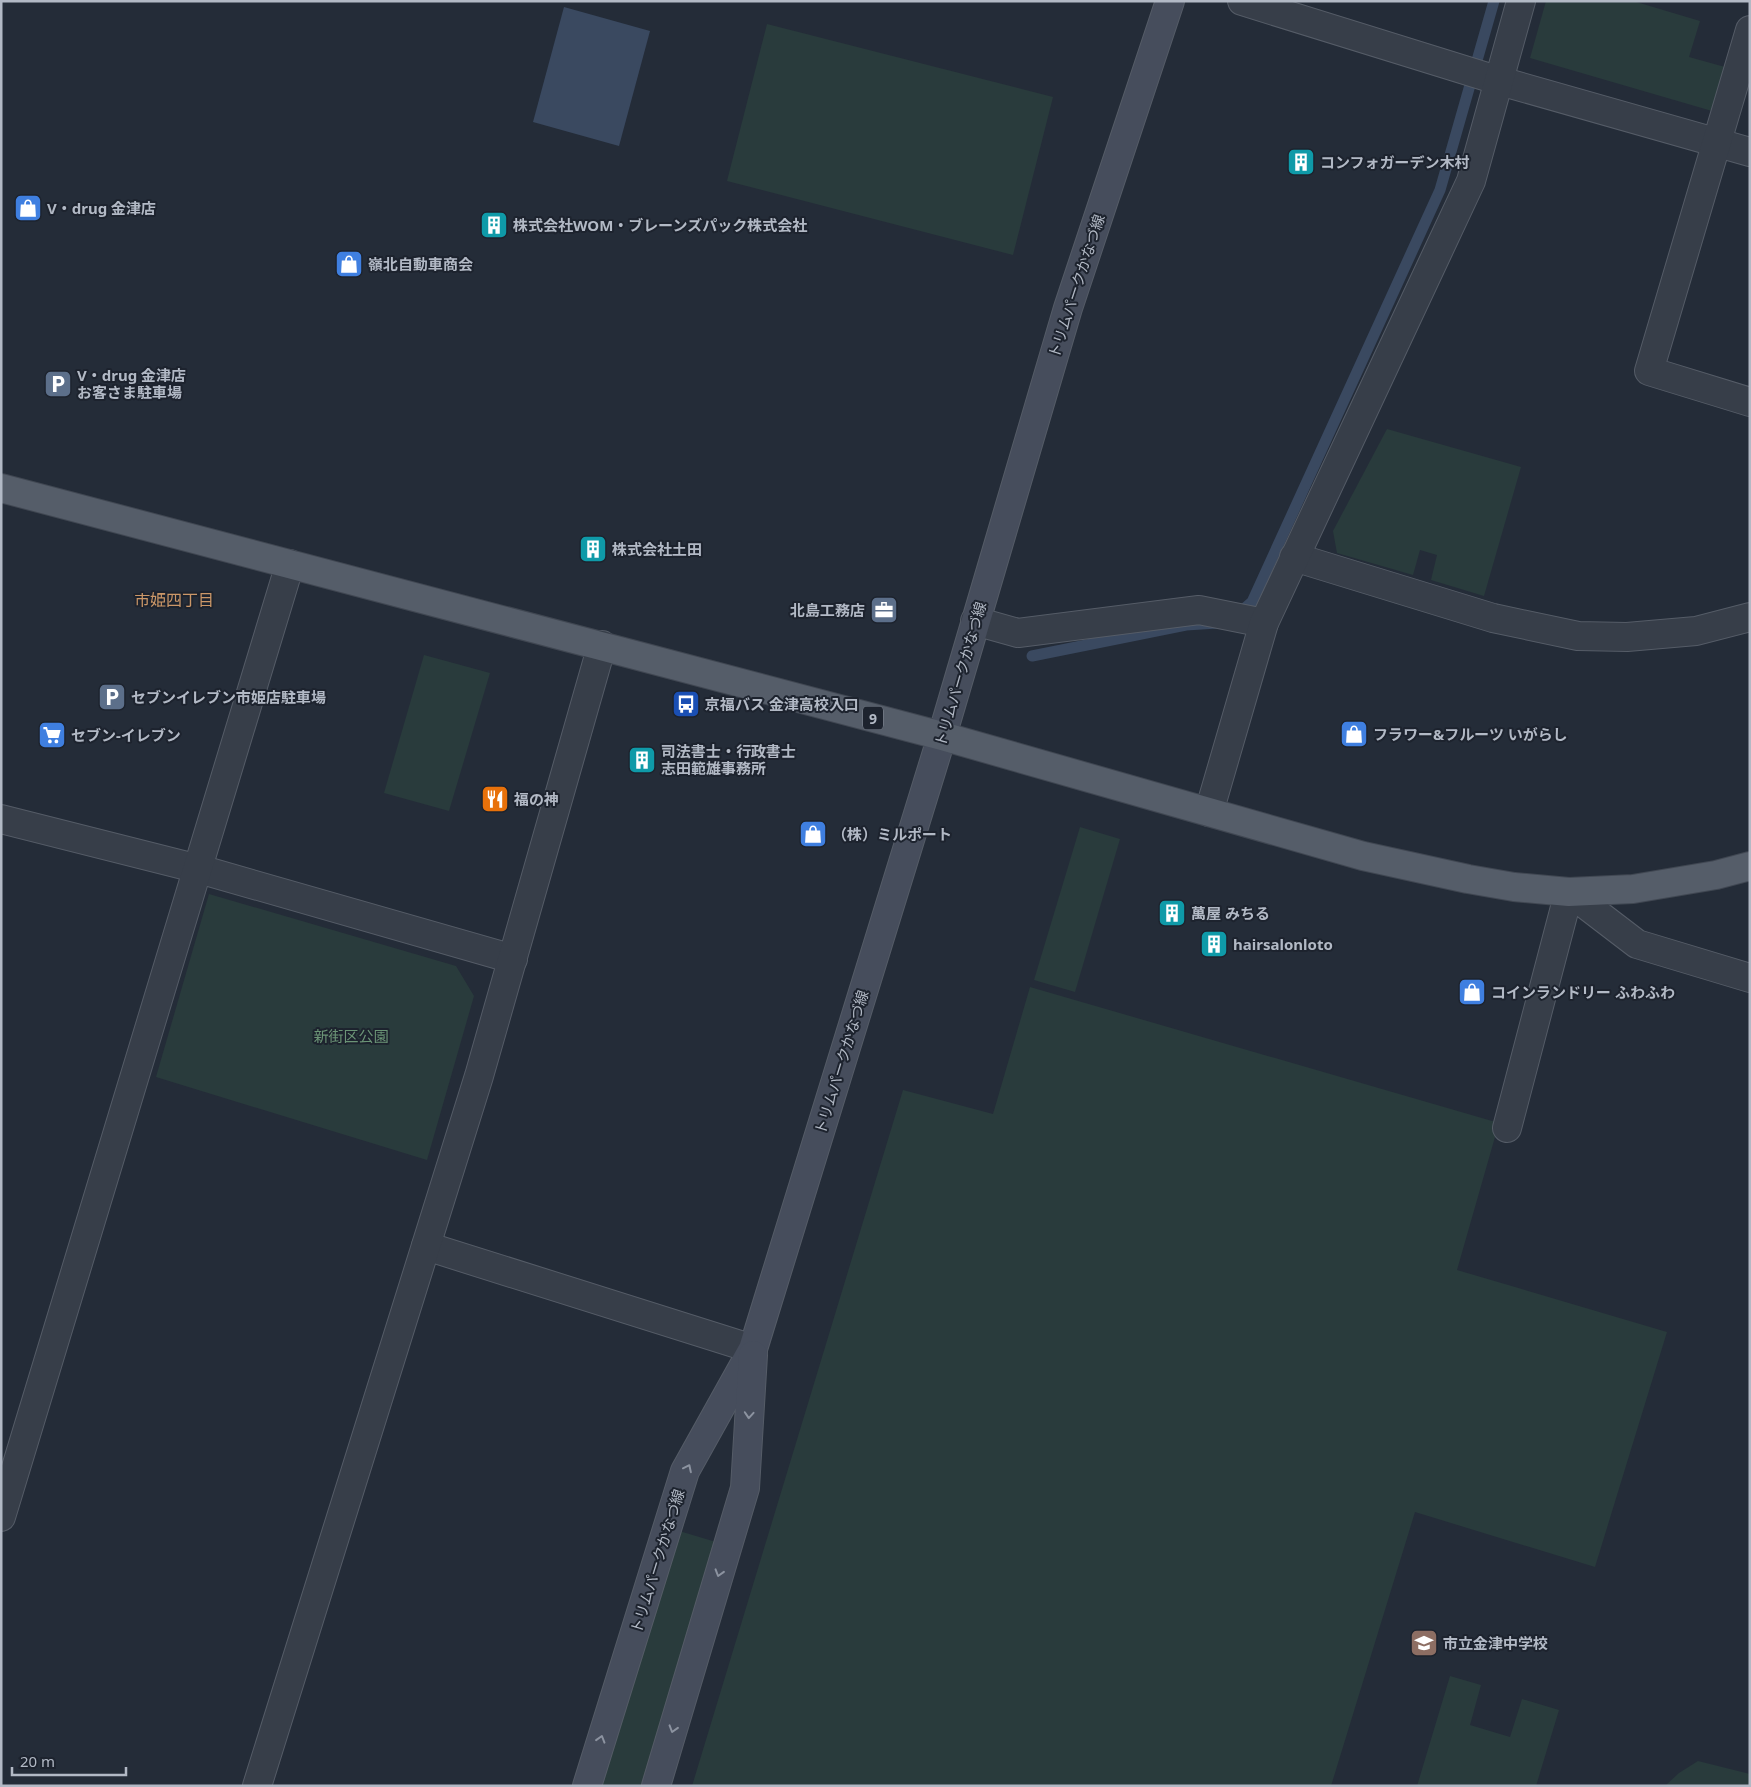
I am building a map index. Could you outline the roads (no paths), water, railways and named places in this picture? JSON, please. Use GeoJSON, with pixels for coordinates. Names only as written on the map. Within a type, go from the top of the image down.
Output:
{"type":"FeatureCollection","features":[{"type":"Feature","properties":{"kind":"main road","name":"トリムパークかなづ線"},"geometry":{"type":"LineString","coordinates":[[587,1786],[685,1472],[754,1349],[942,736],[1068,308],[1170,1]]}},
{"type":"Feature","properties":{"kind":"main road","name":"9"},"geometry":{"type":"LineString","coordinates":[[1,488],[942,736],[1363,856],[1514,887],[1569,892],[1633,888],[1716,875],[1750,866]]}},
{"type":"Feature","properties":{"kind":"main road","name":"トリムパークかなづ線"},"geometry":{"type":"LineString","coordinates":[[656,1786],[745,1488],[754,1349]]}},
{"type":"Feature","properties":{"kind":"street"},"geometry":{"type":"LineString","coordinates":[[1242,1],[1500,81],[1750,152]]}},
{"type":"Feature","properties":{"kind":"street"},"geometry":{"type":"LineString","coordinates":[[1209,812],[1264,623],[1471,181],[1521,1]]}},
{"type":"Feature","properties":{"kind":"street"},"geometry":{"type":"LineString","coordinates":[[1750,30],[1649,371],[1750,402]]}},
{"type":"Feature","properties":{"kind":"street"},"geometry":{"type":"LineString","coordinates":[[1294,557],[1493,618],[1578,636],[1627,637],[1696,631],[1750,617]]}},
{"type":"Feature","properties":{"kind":"street"},"geometry":{"type":"LineString","coordinates":[[1,1518],[290,564]]}},
{"type":"Feature","properties":{"kind":"street"},"geometry":{"type":"LineString","coordinates":[[975,622],[1018,633],[1199,610],[1264,623]]}},
{"type":"Feature","properties":{"kind":"street"},"geometry":{"type":"LineString","coordinates":[[257,1786],[479,1076],[602,645]]}},
{"type":"Feature","properties":{"kind":"street"},"geometry":{"type":"LineString","coordinates":[[1,819],[199,869],[513,959]]}},
{"type":"Feature","properties":{"kind":"street"},"geometry":{"type":"LineString","coordinates":[[1507,1128],[1569,892],[1637,944],[1750,978]]}},
{"type":"Feature","properties":{"kind":"street"},"geometry":{"type":"LineString","coordinates":[[426,1246],[754,1349]]}},
{"type":"Feature","properties":{"kind":"water"},"geometry":{"type":"Polygon","coordinates":[[[564,7],[650,31],[619,146],[533,122],[564,7]]]}},
{"type":"Feature","properties":{"kind":"waterway"},"geometry":{"type":"LineString","coordinates":[[1236,616],[1252,602],[1440,190],[1494,1]]}},
{"type":"Feature","properties":{"kind":"waterway"},"geometry":{"type":"LineString","coordinates":[[1032,656],[1186,625],[1217,623]]}},
{"type":"Feature","properties":{"kind":"place","name":"コンフォガーデン木村"},"geometry":{"type":"Point","coordinates":[1301,162]}},
{"type":"Feature","properties":{"kind":"place","name":"V・drug 金津店"},"geometry":{"type":"Point","coordinates":[28,208]}},
{"type":"Feature","properties":{"kind":"place","name":"株式会社WOM・ブレーンズパック株式会社"},"geometry":{"type":"Point","coordinates":[494,225]}},
{"type":"Feature","properties":{"kind":"place","name":"嶺北自動車商会"},"geometry":{"type":"Point","coordinates":[349,264]}},
{"type":"Feature","properties":{"kind":"place","name":"V・drug 金津店 お客さま駐車場"},"geometry":{"type":"Point","coordinates":[58,384]}},
{"type":"Feature","properties":{"kind":"place","name":"株式会社土田"},"geometry":{"type":"Point","coordinates":[593,549]}},
{"type":"Feature","properties":{"kind":"place","name":"北島工務店"},"geometry":{"type":"Point","coordinates":[884,610]}},
{"type":"Feature","properties":{"kind":"place","name":"セブンイレブン市姫店駐車場"},"geometry":{"type":"Point","coordinates":[112,697]}},
{"type":"Feature","properties":{"kind":"place","name":"京福バス 金津高校入口"},"geometry":{"type":"Point","coordinates":[686,704]}},
{"type":"Feature","properties":{"kind":"place","name":"フラワー&フルーツ いがらし"},"geometry":{"type":"Point","coordinates":[1354,734]}},
{"type":"Feature","properties":{"kind":"place","name":"セブン-イレブン"},"geometry":{"type":"Point","coordinates":[52,735]}},
{"type":"Feature","properties":{"kind":"place","name":"司法書士・行政書士 志田範雄事務所"},"geometry":{"type":"Point","coordinates":[642,760]}},
{"type":"Feature","properties":{"kind":"place","name":"福の神"},"geometry":{"type":"Point","coordinates":[495,799]}},
{"type":"Feature","properties":{"kind":"place","name":"（株）ミルポート"},"geometry":{"type":"Point","coordinates":[813,834]}},
{"type":"Feature","properties":{"kind":"place","name":"萬屋 みちる"},"geometry":{"type":"Point","coordinates":[1172,913]}},
{"type":"Feature","properties":{"kind":"place","name":"hairsalonloto"},"geometry":{"type":"Point","coordinates":[1214,944]}},
{"type":"Feature","properties":{"kind":"place","name":"コインランドリー ふわふわ"},"geometry":{"type":"Point","coordinates":[1472,992]}},
{"type":"Feature","properties":{"kind":"place","name":"市立金津中学校"},"geometry":{"type":"Point","coordinates":[1424,1643]}},
{"type":"Feature","properties":{"kind":"district","name":"市姫四丁目"},"geometry":{"type":"Point","coordinates":[174,600]}},
{"type":"Feature","properties":{"kind":"park label","name":"新街区公園"},"geometry":{"type":"Point","coordinates":[351,1036]}}]}
